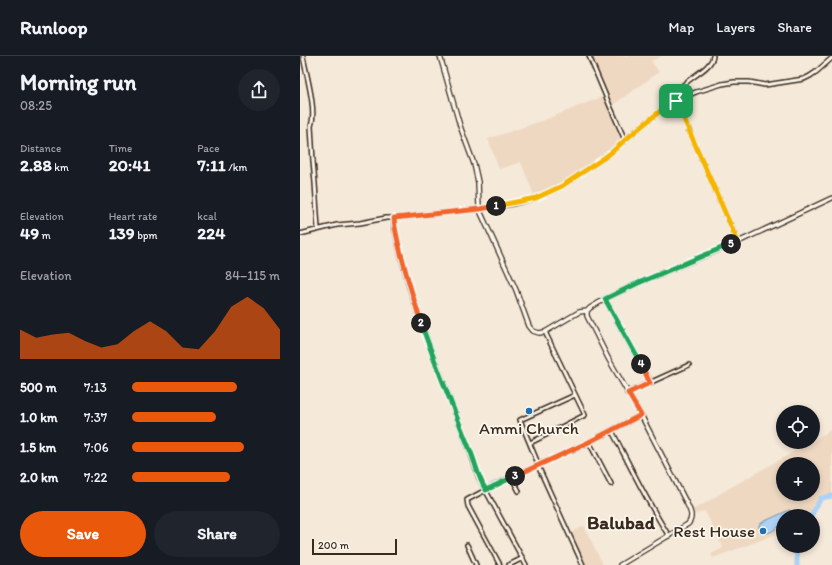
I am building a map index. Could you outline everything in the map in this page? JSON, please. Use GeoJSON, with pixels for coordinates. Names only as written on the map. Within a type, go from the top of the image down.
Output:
{"type":"FeatureCollection","features":[{"type":"Feature","properties":{"kind":"street"},"geometry":{"type":"LineString","coordinates":[[303,56],[313,108],[313,121],[311,126],[312,161],[316,183],[318,229]]}},
{"type":"Feature","properties":{"kind":"street"},"geometry":{"type":"LineString","coordinates":[[440,56],[460,126],[474,164],[478,182],[480,209],[516,290],[529,326],[533,331],[539,333],[545,332],[579,312],[587,312]]}},
{"type":"Feature","properties":{"kind":"street"},"geometry":{"type":"LineString","coordinates":[[590,56],[625,140]]}},
{"type":"Feature","properties":{"kind":"street"},"geometry":{"type":"LineString","coordinates":[[713,56],[713,60],[706,68],[686,83],[679,91],[676,100],[738,242]]}},
{"type":"Feature","properties":{"kind":"street"},"geometry":{"type":"LineString","coordinates":[[300,234],[337,225],[360,223],[386,218],[480,209],[512,204],[536,198],[573,179],[604,158],[664,108],[676,100],[696,92],[734,82],[749,82],[765,85],[804,79],[816,72],[832,58]]}},
{"type":"Feature","properties":{"kind":"street"},"geometry":{"type":"LineString","coordinates":[[620,565],[688,524],[692,518],[686,502],[641,415],[608,358],[587,316],[587,312],[590,308],[605,299],[636,284],[738,242],[832,198]]}},
{"type":"Feature","properties":{"kind":"street"},"geometry":{"type":"LineString","coordinates":[[394,218],[394,226],[409,286],[427,339],[479,478],[526,565]]}},
{"type":"Feature","properties":{"kind":"street"},"geometry":{"type":"LineString","coordinates":[[605,299],[650,383]]}},
{"type":"Feature","properties":{"kind":"street"},"geometry":{"type":"LineString","coordinates":[[530,444],[585,414],[545,332]]}},
{"type":"Feature","properties":{"kind":"street"},"geometry":{"type":"LineString","coordinates":[[628,393],[689,365]]}},
{"type":"Feature","properties":{"kind":"street"},"geometry":{"type":"LineString","coordinates":[[575,395],[520,420],[583,565]]}},
{"type":"Feature","properties":{"kind":"street"},"geometry":{"type":"LineString","coordinates":[[500,565],[468,506],[467,500],[612,431],[641,415]]}},
{"type":"Feature","properties":{"kind":"street"},"geometry":{"type":"LineString","coordinates":[[612,431],[641,487],[669,536]]}},
{"type":"Feature","properties":{"kind":"street"},"geometry":{"type":"LineString","coordinates":[[589,442],[611,484]]}},
{"type":"Feature","properties":{"kind":"street"},"geometry":{"type":"LineString","coordinates":[[512,478],[518,491]]}},
{"type":"Feature","properties":{"kind":"street"},"geometry":{"type":"LineString","coordinates":[[466,545],[476,565]]}},
{"type":"Feature","properties":{"kind":"street"},"geometry":{"type":"LineString","coordinates":[[509,565],[523,558]]}},
{"type":"Feature","properties":{"kind":"shaded area"},"geometry":{"type":"Polygon","coordinates":[[[662,56],[651,61],[659,72],[610,107],[590,57],[662,56]]]}},
{"type":"Feature","properties":{"kind":"shaded area"},"geometry":{"type":"Polygon","coordinates":[[[604,96],[623,142],[603,158],[561,186],[535,198],[521,162],[499,169],[488,139],[547,119],[604,96]]]}},
{"type":"Feature","properties":{"kind":"shaded area"},"geometry":{"type":"Polygon","coordinates":[[[832,429],[832,494],[821,495],[820,497],[820,457],[784,457],[799,449],[820,449],[820,437],[832,429]]]}},
{"type":"Feature","properties":{"kind":"shaded area"},"geometry":{"type":"Polygon","coordinates":[[[776,462],[776,501],[817,501],[812,509],[776,509],[776,533],[713,558],[711,554],[723,548],[705,511],[693,515],[691,510],[776,462]]]}},
{"type":"Feature","properties":{"kind":"shaded area"},"geometry":{"type":"Polygon","coordinates":[[[584,526],[603,565],[583,565],[569,534],[584,526]]]}},
{"type":"Feature","properties":{"kind":"water"},"geometry":{"type":"Polygon","coordinates":[[[776,516],[776,529],[766,533],[765,528],[759,528],[759,525],[776,516]]]}},
{"type":"Feature","properties":{"kind":"waterway"},"geometry":{"type":"LineString","coordinates":[[815,509],[821,498],[832,496]]}},
{"type":"Feature","properties":{"kind":"waterway"},"geometry":{"type":"LineString","coordinates":[[796,553],[797,565]]}},
{"type":"Feature","properties":{"kind":"place","name":"Ammi Church"},"geometry":{"type":"Point","coordinates":[529,411]}},
{"type":"Feature","properties":{"kind":"place","name":"Rest House"},"geometry":{"type":"Point","coordinates":[763,531]}},
{"type":"Feature","properties":{"kind":"district","name":"Balubad"},"geometry":{"type":"Point","coordinates":[621,522]}},
{"type":"Feature","properties":{"kind":"route"},"geometry":{"type":"LineString","coordinates":[[676,101],[738,242],[636,284],[605,299],[650,383],[628,393],[641,415],[589,442],[486,490],[479,478],[429,345],[409,286],[394,226],[394,218],[480,209],[512,204],[536,198],[562,186],[604,158],[664,108],[676,101]]}}]}
